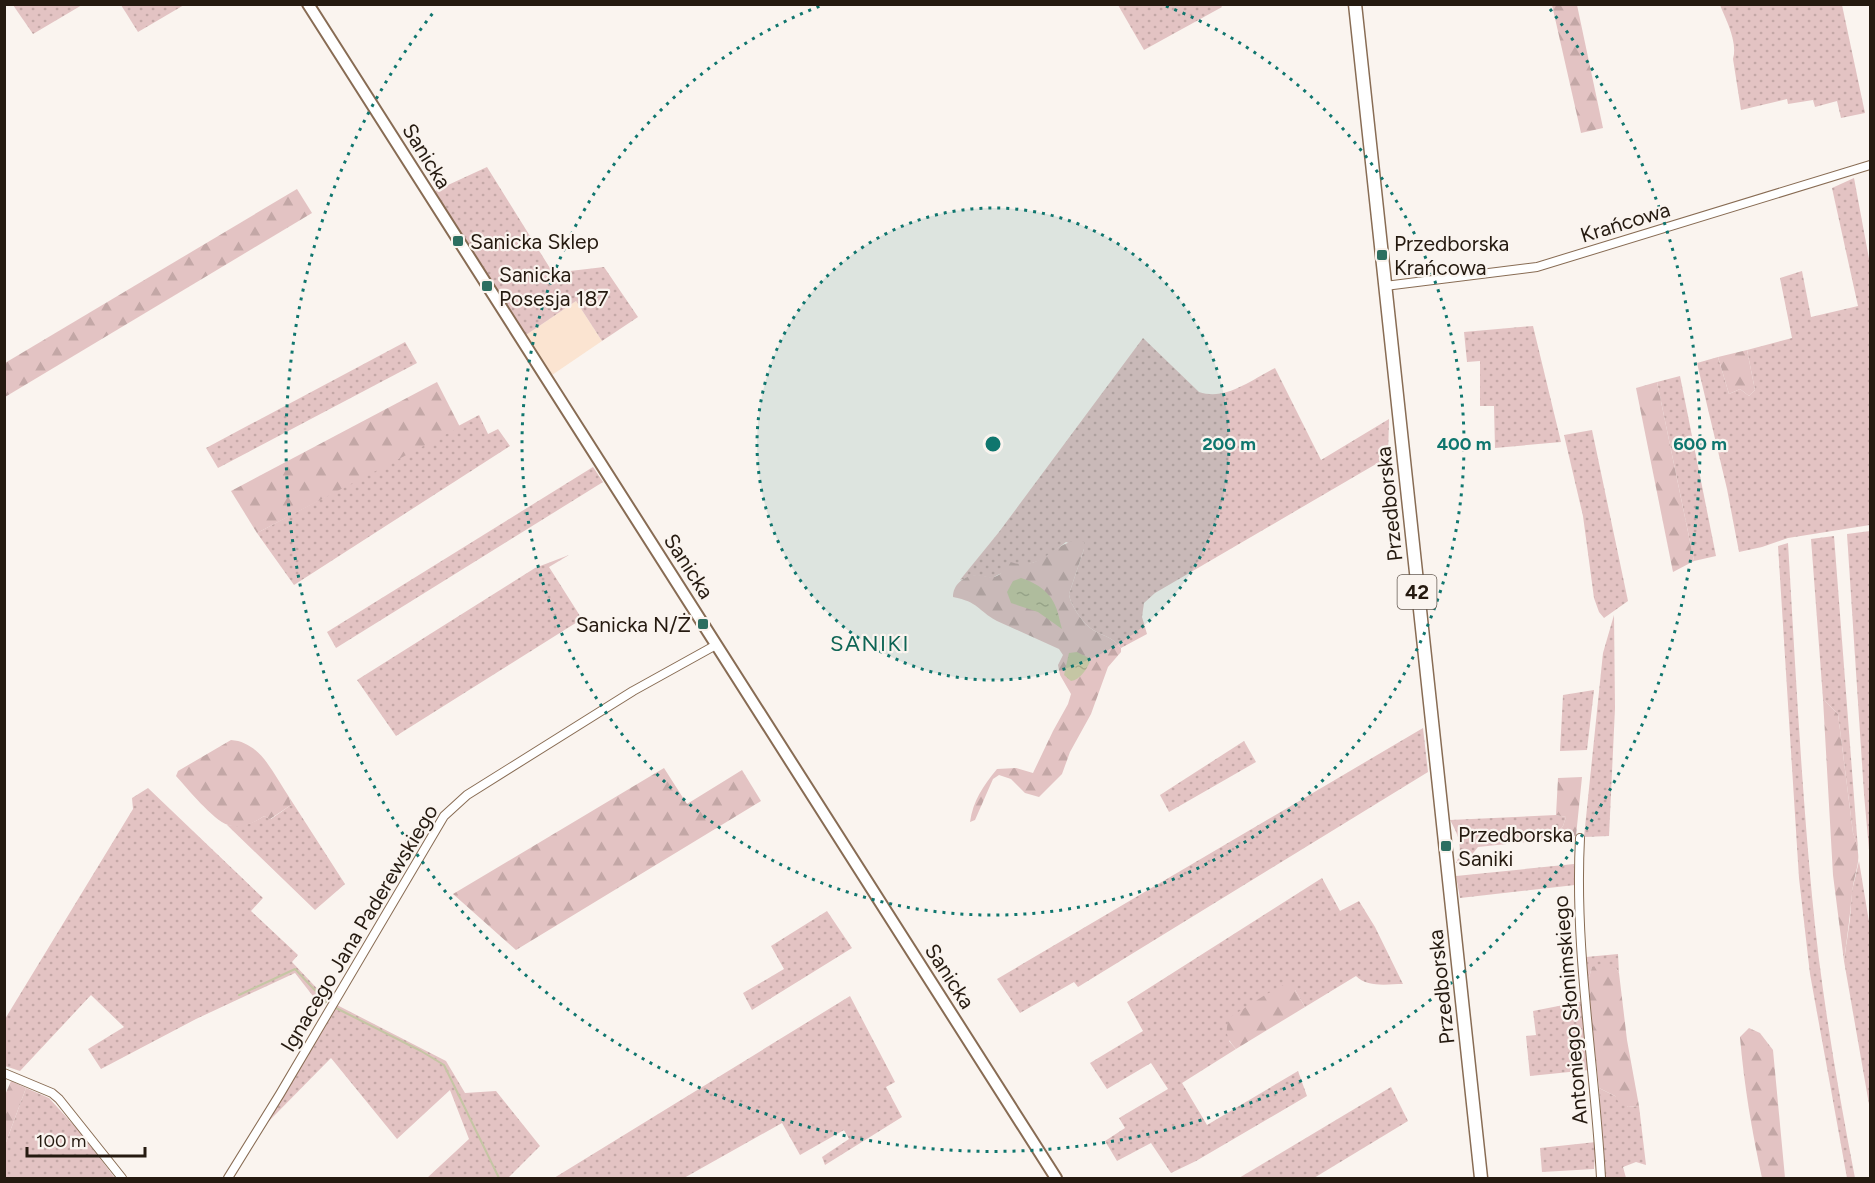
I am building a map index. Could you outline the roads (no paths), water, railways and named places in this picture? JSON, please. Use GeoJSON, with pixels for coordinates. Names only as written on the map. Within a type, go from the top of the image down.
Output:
{"type":"FeatureCollection","features":[{"type":"Feature","properties":{"kind":"main road","name":"Przedborska"},"geometry":{"type":"LineString","coordinates":[[1355,4],[1480,1179]]}},
{"type":"Feature","properties":{"kind":"street","name":"Sanicka"},"geometry":{"type":"LineString","coordinates":[[308,4],[1056,1179]]}},
{"type":"Feature","properties":{"kind":"street","name":"Krańcowa"},"geometry":{"type":"LineString","coordinates":[[1385,286],[1538,267],[1870,165]]}},
{"type":"Feature","properties":{"kind":"street","name":"Ignacego Jana Paderewskiego"},"geometry":{"type":"LineString","coordinates":[[228,1179],[444,816],[476,789],[633,691],[716,645]]}},
{"type":"Feature","properties":{"kind":"street","name":"Antoniego Słonimskiego"},"geometry":{"type":"LineString","coordinates":[[1580,838],[1578,885],[1580,943],[1602,1179]]}},
{"type":"Feature","properties":{"kind":"street"},"geometry":{"type":"LineString","coordinates":[[4,1073],[52,1093],[59,1099],[122,1179]]}},
{"type":"Feature","properties":{"kind":"water"},"geometry":{"type":"Polygon","coordinates":[[[1021,578],[1033,583],[1048,594],[1055,604],[1062,629],[1038,612],[1011,603],[1007,592],[1013,581],[1021,578]]]}},
{"type":"Feature","properties":{"kind":"water"},"geometry":{"type":"Polygon","coordinates":[[[1077,652],[1091,659],[1083,673],[1071,681],[1064,675],[1069,653],[1077,652]]]}},
{"type":"Feature","properties":{"kind":"waterway"},"geometry":{"type":"LineString","coordinates":[[239,995],[295,969],[326,1002]]}},
{"type":"Feature","properties":{"kind":"waterway"},"geometry":{"type":"LineString","coordinates":[[334,1007],[444,1065],[499,1178]]}},
{"type":"Feature","properties":{"kind":"place","name":"Sanicka Sklep"},"geometry":{"type":"Point","coordinates":[458,241]}},
{"type":"Feature","properties":{"kind":"place","name":"Przedborska Krańcowa"},"geometry":{"type":"Point","coordinates":[1382,255]}},
{"type":"Feature","properties":{"kind":"place","name":"Sanicka Posesja 187"},"geometry":{"type":"Point","coordinates":[487,286]}},
{"type":"Feature","properties":{"kind":"place","name":"Sanicka N/Ż"},"geometry":{"type":"Point","coordinates":[703,624]}},
{"type":"Feature","properties":{"kind":"place","name":"Przedborska Saniki"},"geometry":{"type":"Point","coordinates":[1446,846]}},
{"type":"Feature","properties":{"kind":"district","name":"SANIKI"},"geometry":{"type":"Point","coordinates":[870,643]}}]}
